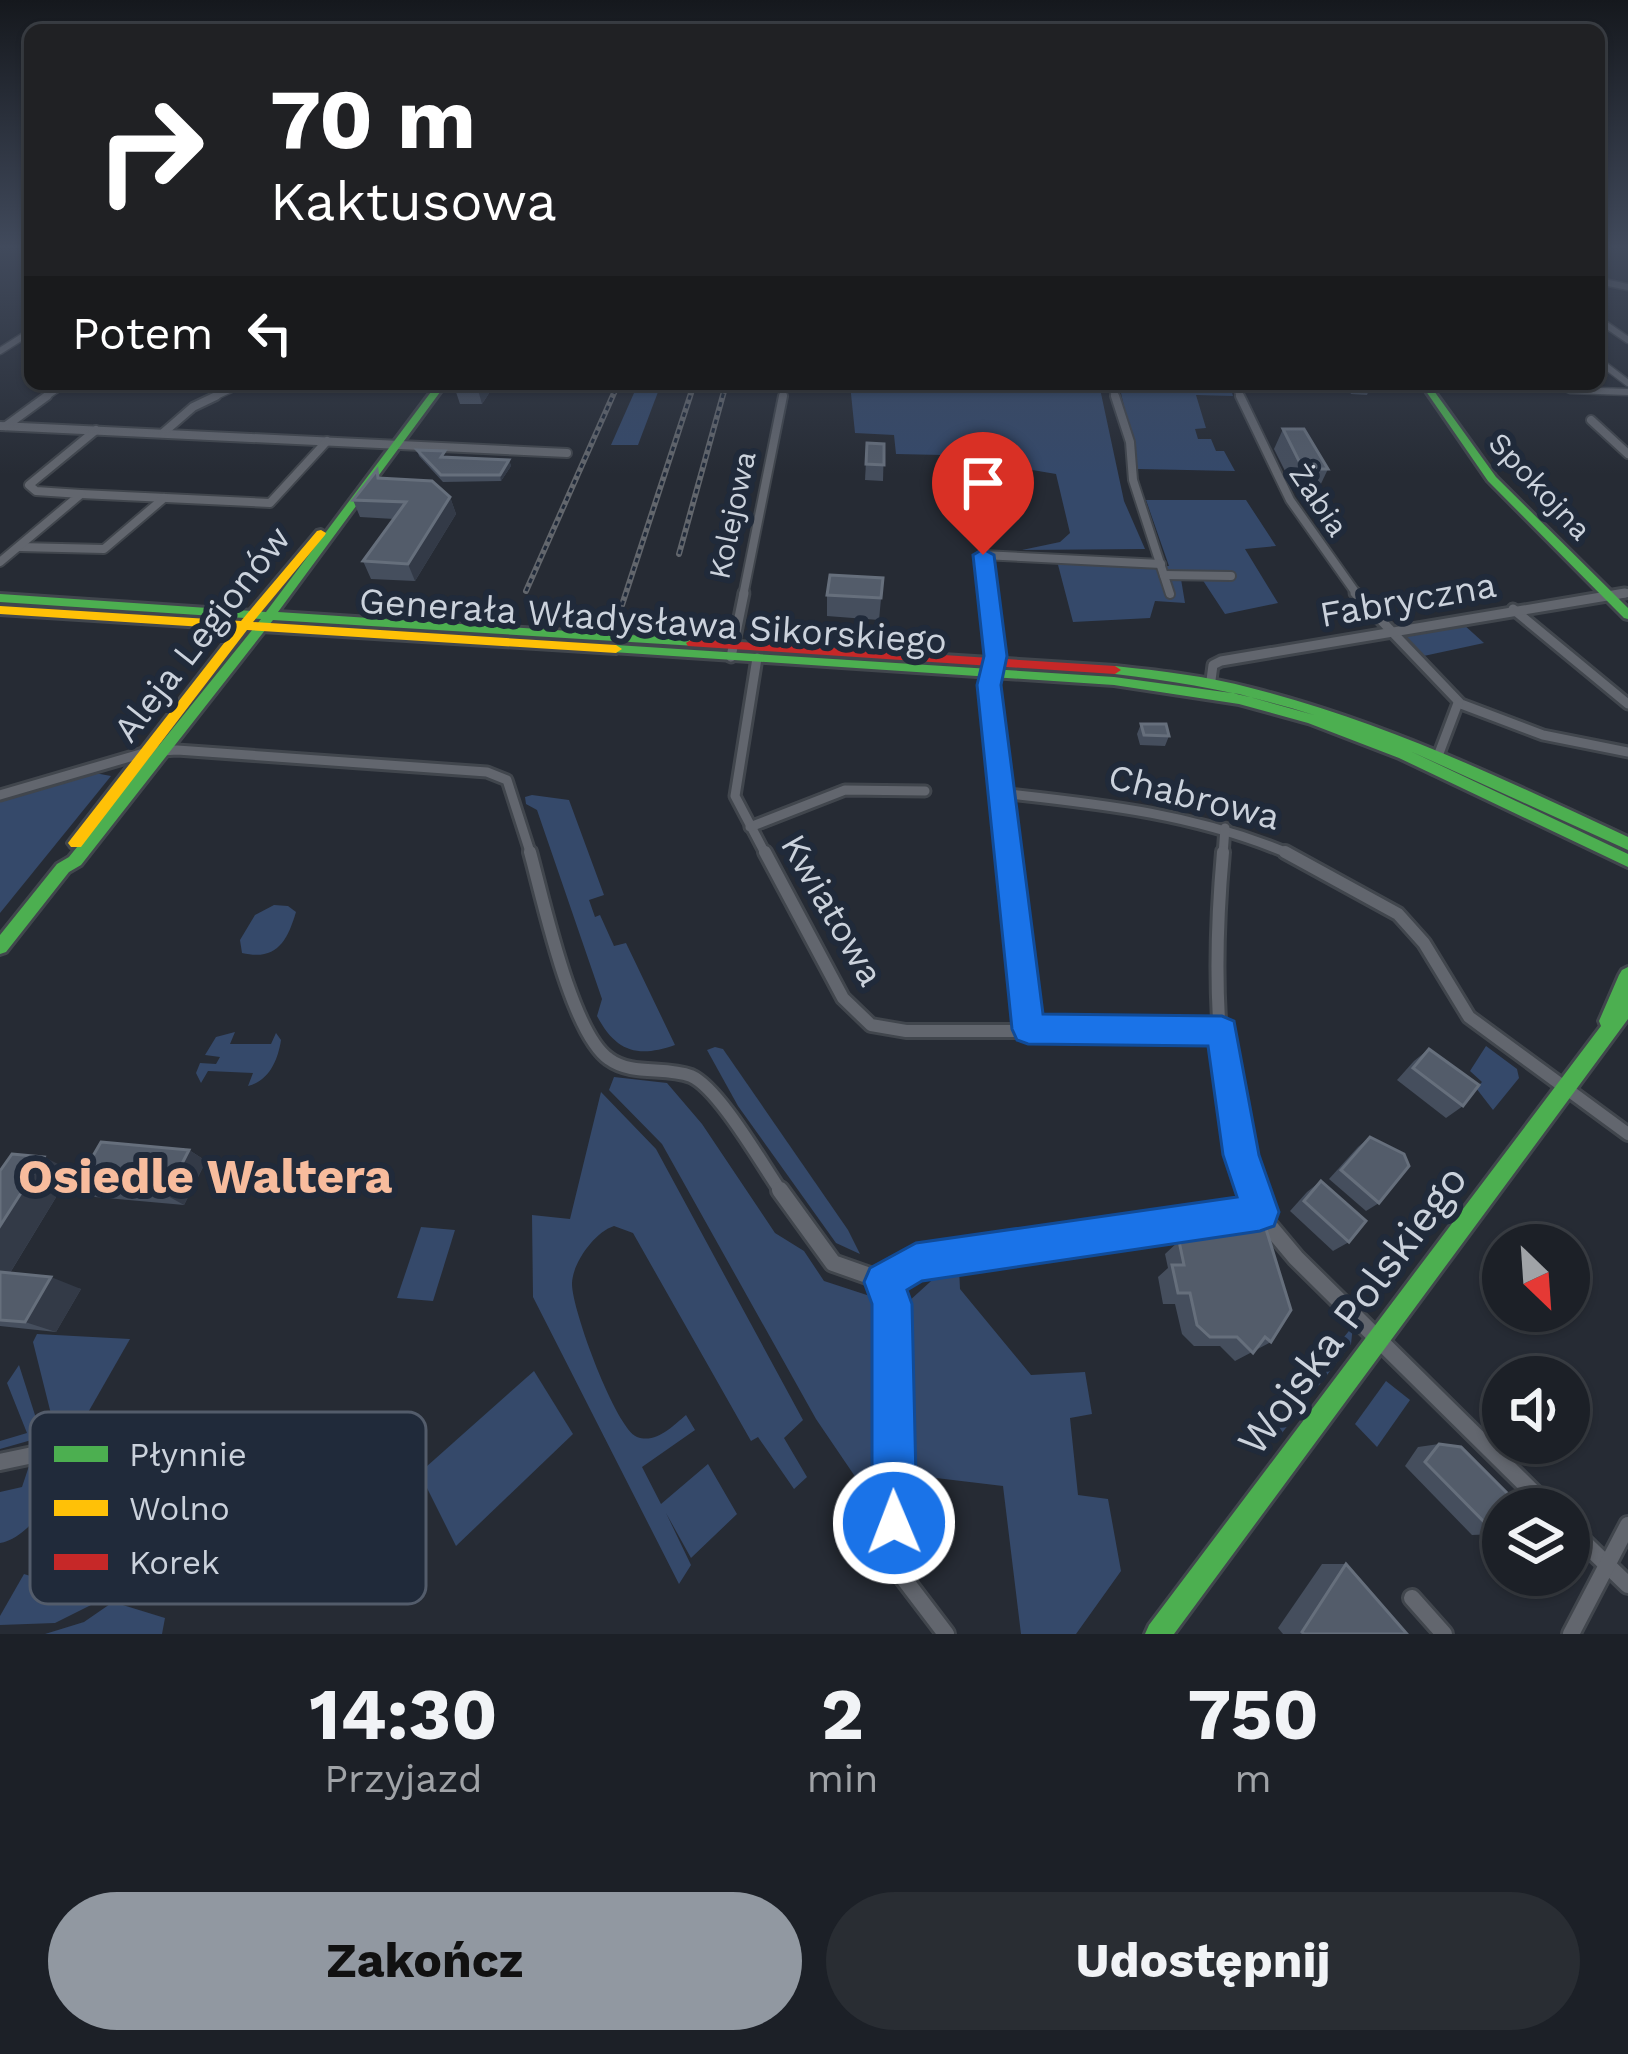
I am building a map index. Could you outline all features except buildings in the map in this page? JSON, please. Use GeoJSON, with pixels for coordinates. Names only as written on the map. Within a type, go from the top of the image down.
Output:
{"type":"FeatureCollection","features":[{"type":"Feature","properties":{"kind":"main road","name":"Aleja Legionów"},"geometry":{"type":"LineString","coordinates":[[0,947],[63,868],[67,855],[154,752],[382,454],[397,444],[438,390]]}},
{"type":"Feature","properties":{"kind":"main road","name":"Spokojna"},"geometry":{"type":"LineString","coordinates":[[1430,390],[1482,467],[1628,615]]}},
{"type":"Feature","properties":{"kind":"main road","name":"Generała Władysława Sikorskiego"},"geometry":{"type":"LineString","coordinates":[[0,598],[992,667],[1160,685],[1291,713],[1419,761],[1628,861]]}},
{"type":"Feature","properties":{"kind":"main road","name":"Generała Władysława Sikorskiego"},"geometry":{"type":"LineString","coordinates":[[0,610],[257,619]]}},
{"type":"Feature","properties":{"kind":"main road","name":"Generała Władysława Sikorskiego"},"geometry":{"type":"LineString","coordinates":[[732,650],[757,658],[1133,669],[1211,680],[1307,706],[1438,757],[1628,844]]}},
{"type":"Feature","properties":{"kind":"main road","name":"Wojska Polskiego"},"geometry":{"type":"LineString","coordinates":[[1605,1031],[1628,975]]}},
{"type":"Feature","properties":{"kind":"main road","name":"Wojska Polskiego"},"geometry":{"type":"LineString","coordinates":[[1158,1634],[1628,1005]]}},
{"type":"Feature","properties":{"kind":"street"},"geometry":{"type":"LineString","coordinates":[[1605,367],[1628,388]]}},
{"type":"Feature","properties":{"kind":"street"},"geometry":{"type":"LineString","coordinates":[[3,426],[55,390]]}},
{"type":"Feature","properties":{"kind":"street"},"geometry":{"type":"LineString","coordinates":[[163,433],[193,407],[229,390]]}},
{"type":"Feature","properties":{"kind":"street","name":"Kolejowa"},"geometry":{"type":"LineString","coordinates":[[732,650],[784,390]]}},
{"type":"Feature","properties":{"kind":"street"},"geometry":{"type":"LineString","coordinates":[[1113,390],[1130,442],[1133,481],[1170,594]]}},
{"type":"Feature","properties":{"kind":"street","name":"Żabia"},"geometry":{"type":"LineString","coordinates":[[1237,390],[1283,494],[1384,630],[1458,704]]}},
{"type":"Feature","properties":{"kind":"street"},"geometry":{"type":"LineString","coordinates":[[1591,420],[1628,454]]}},
{"type":"Feature","properties":{"kind":"street"},"geometry":{"type":"LineString","coordinates":[[3,426],[567,453]]}},
{"type":"Feature","properties":{"kind":"street"},"geometry":{"type":"LineString","coordinates":[[96,430],[29,485],[36,491],[270,503],[326,441]]}},
{"type":"Feature","properties":{"kind":"street"},"geometry":{"type":"LineString","coordinates":[[0,562],[81,494]]}},
{"type":"Feature","properties":{"kind":"street"},"geometry":{"type":"LineString","coordinates":[[18,547],[104,549],[164,498]]}},
{"type":"Feature","properties":{"kind":"street"},"geometry":{"type":"LineString","coordinates":[[1028,1029],[1000,793],[983,555],[1231,576]]}},
{"type":"Feature","properties":{"kind":"street","name":"Fabryczna"},"geometry":{"type":"LineString","coordinates":[[1211,680],[1213,665],[1221,661],[1628,592]]}},
{"type":"Feature","properties":{"kind":"street"},"geometry":{"type":"LineString","coordinates":[[1513,609],[1628,704]]}},
{"type":"Feature","properties":{"kind":"street","name":"Kwiatowa"},"geometry":{"type":"LineString","coordinates":[[757,658],[734,790],[843,998],[863,1020],[906,1031],[1222,1031]]}},
{"type":"Feature","properties":{"kind":"street"},"geometry":{"type":"LineString","coordinates":[[1438,757],[1458,704],[1589,750],[1628,752]]}},
{"type":"Feature","properties":{"kind":"street"},"geometry":{"type":"LineString","coordinates":[[0,795],[154,752],[487,772],[507,780],[567,977],[597,1050],[619,1064],[684,1072],[703,1083],[833,1263],[884,1282],[892,1304],[895,1567],[946,1634]]}},
{"type":"Feature","properties":{"kind":"street","name":"Kwiatowa"},"geometry":{"type":"LineString","coordinates":[[751,827],[845,790],[925,791]]}},
{"type":"Feature","properties":{"kind":"street","name":"Chabrowa"},"geometry":{"type":"LineString","coordinates":[[1000,793],[1128,806],[1225,828],[1283,849],[1398,914],[1424,943],[1469,1018],[1628,1134]]}},
{"type":"Feature","properties":{"kind":"street"},"geometry":{"type":"LineString","coordinates":[[1225,828],[1217,911],[1222,1031],[1241,1155],[1260,1212],[1377,1341],[1528,1488]]}},
{"type":"Feature","properties":{"kind":"street"},"geometry":{"type":"LineString","coordinates":[[884,1282],[916,1262],[1260,1212]]}},
{"type":"Feature","properties":{"kind":"street"},"geometry":{"type":"LineString","coordinates":[[0,1462],[30,1456]]}},
{"type":"Feature","properties":{"kind":"street"},"geometry":{"type":"LineString","coordinates":[[1571,1634],[1628,1525]]}},
{"type":"Feature","properties":{"kind":"street"},"geometry":{"type":"LineString","coordinates":[[1590,1548],[1628,1585]]}},
{"type":"Feature","properties":{"kind":"street"},"geometry":{"type":"LineString","coordinates":[[1412,1598],[1444,1634]]}},
{"type":"Feature","properties":{"kind":"shaded area"},"geometry":{"type":"Polygon","coordinates":[[[635,390],[659,390],[638,445],[611,445],[635,390]]]}},
{"type":"Feature","properties":{"kind":"shaded area"},"geometry":{"type":"Polygon","coordinates":[[[851,390],[1100,390],[1124,501],[1145,549],[1022,550],[1060,542],[1070,533],[1056,474],[942,455],[896,454],[894,435],[855,433],[851,390]]]}},
{"type":"Feature","properties":{"kind":"shaded area"},"geometry":{"type":"Polygon","coordinates":[[[1120,390],[1231,390],[1233,396],[1196,395],[1206,428],[1195,429],[1198,439],[1211,439],[1216,451],[1224,451],[1235,471],[1138,469],[1120,390]]]}},
{"type":"Feature","properties":{"kind":"shaded area"},"geometry":{"type":"Polygon","coordinates":[[[1146,500],[1246,500],[1276,546],[1245,549],[1278,603],[1225,614],[1202,579],[1181,579],[1185,603],[1155,601],[1150,618],[1073,622],[1057,561],[1169,566],[1146,500]]]}},
{"type":"Feature","properties":{"kind":"shaded area"},"geometry":{"type":"Polygon","coordinates":[[[1463,624],[1484,643],[1419,657],[1398,633],[1463,624]]]}},
{"type":"Feature","properties":{"kind":"shaded area"},"geometry":{"type":"Polygon","coordinates":[[[95,773],[111,776],[0,913],[0,802],[95,773]]]}},
{"type":"Feature","properties":{"kind":"shaded area"},"geometry":{"type":"Polygon","coordinates":[[[525,797],[569,800],[604,895],[589,900],[595,917],[600,915],[614,946],[626,943],[675,1045],[650,1051],[629,1049],[612,1038],[597,1016],[602,999],[537,810],[526,804],[525,797]]]}},
{"type":"Feature","properties":{"kind":"shaded area"},"geometry":{"type":"Polygon","coordinates":[[[274,905],[296,912],[284,940],[264,954],[242,953],[240,940],[255,915],[274,905]]]}},
{"type":"Feature","properties":{"kind":"shaded area"},"geometry":{"type":"Polygon","coordinates":[[[235,1032],[230,1044],[271,1044],[276,1033],[281,1040],[271,1069],[248,1086],[253,1073],[208,1071],[201,1083],[196,1073],[200,1063],[216,1064],[220,1057],[205,1055],[216,1037],[235,1032]]]}},
{"type":"Feature","properties":{"kind":"shaded area"},"geometry":{"type":"Polygon","coordinates":[[[1486,1046],[1517,1069],[1519,1078],[1493,1110],[1476,1088],[1482,1082],[1470,1071],[1486,1046]]]}},
{"type":"Feature","properties":{"kind":"shaded area"},"geometry":{"type":"Polygon","coordinates":[[[723,1049],[860,1254],[836,1243],[738,1106],[707,1050],[723,1049]]]}},
{"type":"Feature","properties":{"kind":"shaded area"},"geometry":{"type":"Polygon","coordinates":[[[614,1077],[667,1083],[702,1124],[775,1233],[804,1251],[824,1281],[873,1297],[880,1314],[880,1496],[873,1503],[816,1419],[662,1144],[609,1090],[614,1077]]]}},
{"type":"Feature","properties":{"kind":"shaded area"},"geometry":{"type":"Polygon","coordinates":[[[601,1092],[656,1149],[803,1420],[784,1438],[807,1477],[794,1489],[758,1437],[751,1441],[633,1233],[614,1226],[586,1249],[573,1275],[574,1296],[596,1366],[618,1413],[628,1429],[644,1439],[670,1429],[686,1415],[695,1430],[642,1467],[661,1504],[708,1464],[737,1514],[691,1558],[666,1513],[691,1565],[679,1584],[533,1297],[532,1215],[570,1219],[601,1092]]]}},
{"type":"Feature","properties":{"kind":"shaded area"},"geometry":{"type":"Polygon","coordinates":[[[421,1227],[455,1230],[433,1301],[397,1298],[421,1227]]]}},
{"type":"Feature","properties":{"kind":"shaded area"},"geometry":{"type":"Polygon","coordinates":[[[959,1268],[960,1289],[1031,1375],[1085,1372],[1092,1414],[1070,1418],[1078,1495],[1108,1499],[1121,1571],[1076,1634],[1021,1634],[1003,1486],[911,1475],[908,1302],[941,1272],[959,1268]]]}},
{"type":"Feature","properties":{"kind":"shaded area"},"geometry":{"type":"Polygon","coordinates":[[[1353,1326],[1351,1344],[1275,1442],[1265,1433],[1353,1326]]]}},
{"type":"Feature","properties":{"kind":"shaded area"},"geometry":{"type":"Polygon","coordinates":[[[37,1334],[130,1339],[88,1412],[50,1412],[33,1342],[37,1334]]]}},
{"type":"Feature","properties":{"kind":"shaded area"},"geometry":{"type":"Polygon","coordinates":[[[19,1365],[34,1412],[30,1412],[30,1440],[0,1449],[0,1441],[27,1433],[7,1383],[19,1365]]]}},
{"type":"Feature","properties":{"kind":"shaded area"},"geometry":{"type":"Polygon","coordinates":[[[534,1371],[573,1434],[456,1546],[426,1486],[426,1467],[534,1371]]]}},
{"type":"Feature","properties":{"kind":"shaded area"},"geometry":{"type":"Polygon","coordinates":[[[1386,1381],[1410,1400],[1377,1447],[1355,1424],[1386,1381]]]}},
{"type":"Feature","properties":{"kind":"shaded area"},"geometry":{"type":"Polygon","coordinates":[[[30,1466],[30,1525],[0,1543],[0,1492],[22,1487],[30,1466]]]}},
{"type":"Feature","properties":{"kind":"shaded area"},"geometry":{"type":"Polygon","coordinates":[[[24,1574],[30,1576],[30,1604],[93,1604],[55,1623],[0,1625],[0,1616],[24,1574]]]}},
{"type":"Feature","properties":{"kind":"shaded area"},"geometry":{"type":"Polygon","coordinates":[[[110,1604],[165,1618],[162,1634],[45,1634],[84,1622],[110,1604]]]}},
{"type":"Feature","properties":{"kind":"railway"},"geometry":{"type":"LineString","coordinates":[[526,591],[615,390]]}},
{"type":"Feature","properties":{"kind":"railway"},"geometry":{"type":"LineString","coordinates":[[622,605],[692,390]]}},
{"type":"Feature","properties":{"kind":"railway"},"geometry":{"type":"LineString","coordinates":[[679,554],[724,390]]}},
{"type":"Feature","properties":{"kind":"traffic: fast"},"geometry":{"type":"LineString","coordinates":[[0,947],[63,868],[75,861],[289,591],[438,390]]}},
{"type":"Feature","properties":{"kind":"traffic: fast"},"geometry":{"type":"LineString","coordinates":[[1429,390],[1492,479],[1628,615]]}},
{"type":"Feature","properties":{"kind":"traffic: fast"},"geometry":{"type":"LineString","coordinates":[[0,598],[692,643]]}},
{"type":"Feature","properties":{"kind":"traffic: fast"},"geometry":{"type":"LineString","coordinates":[[616,649],[1114,681],[1239,699],[1312,719],[1404,754],[1628,861]]}},
{"type":"Feature","properties":{"kind":"traffic: fast"},"geometry":{"type":"LineString","coordinates":[[1115,670],[1249,691],[1314,710],[1442,758],[1628,844]]}},
{"type":"Feature","properties":{"kind":"traffic: fast"},"geometry":{"type":"LineString","coordinates":[[1608,1021],[1628,975]]}},
{"type":"Feature","properties":{"kind":"traffic: fast"},"geometry":{"type":"LineString","coordinates":[[1158,1634],[1628,1005]]}},
{"type":"Feature","properties":{"kind":"traffic: slow"},"geometry":{"type":"LineString","coordinates":[[76,843],[226,647],[321,533]]}},
{"type":"Feature","properties":{"kind":"traffic: slow"},"geometry":{"type":"LineString","coordinates":[[0,610],[616,649]]}},
{"type":"Feature","properties":{"kind":"traffic: jam"},"geometry":{"type":"LineString","coordinates":[[692,643],[1115,670]]}},
{"type":"Feature","properties":{"kind":"district","name":"Osiedle Waltera"},"geometry":{"type":"Point","coordinates":[205,1176]}},
{"type":"Feature","properties":{"kind":"route"},"geometry":{"type":"LineString","coordinates":[[894,1523],[892,1304],[884,1282],[916,1262],[1260,1212],[1241,1155],[1222,1031],[1028,1029],[1000,802],[989,685],[995,656],[983,555]]}}]}
